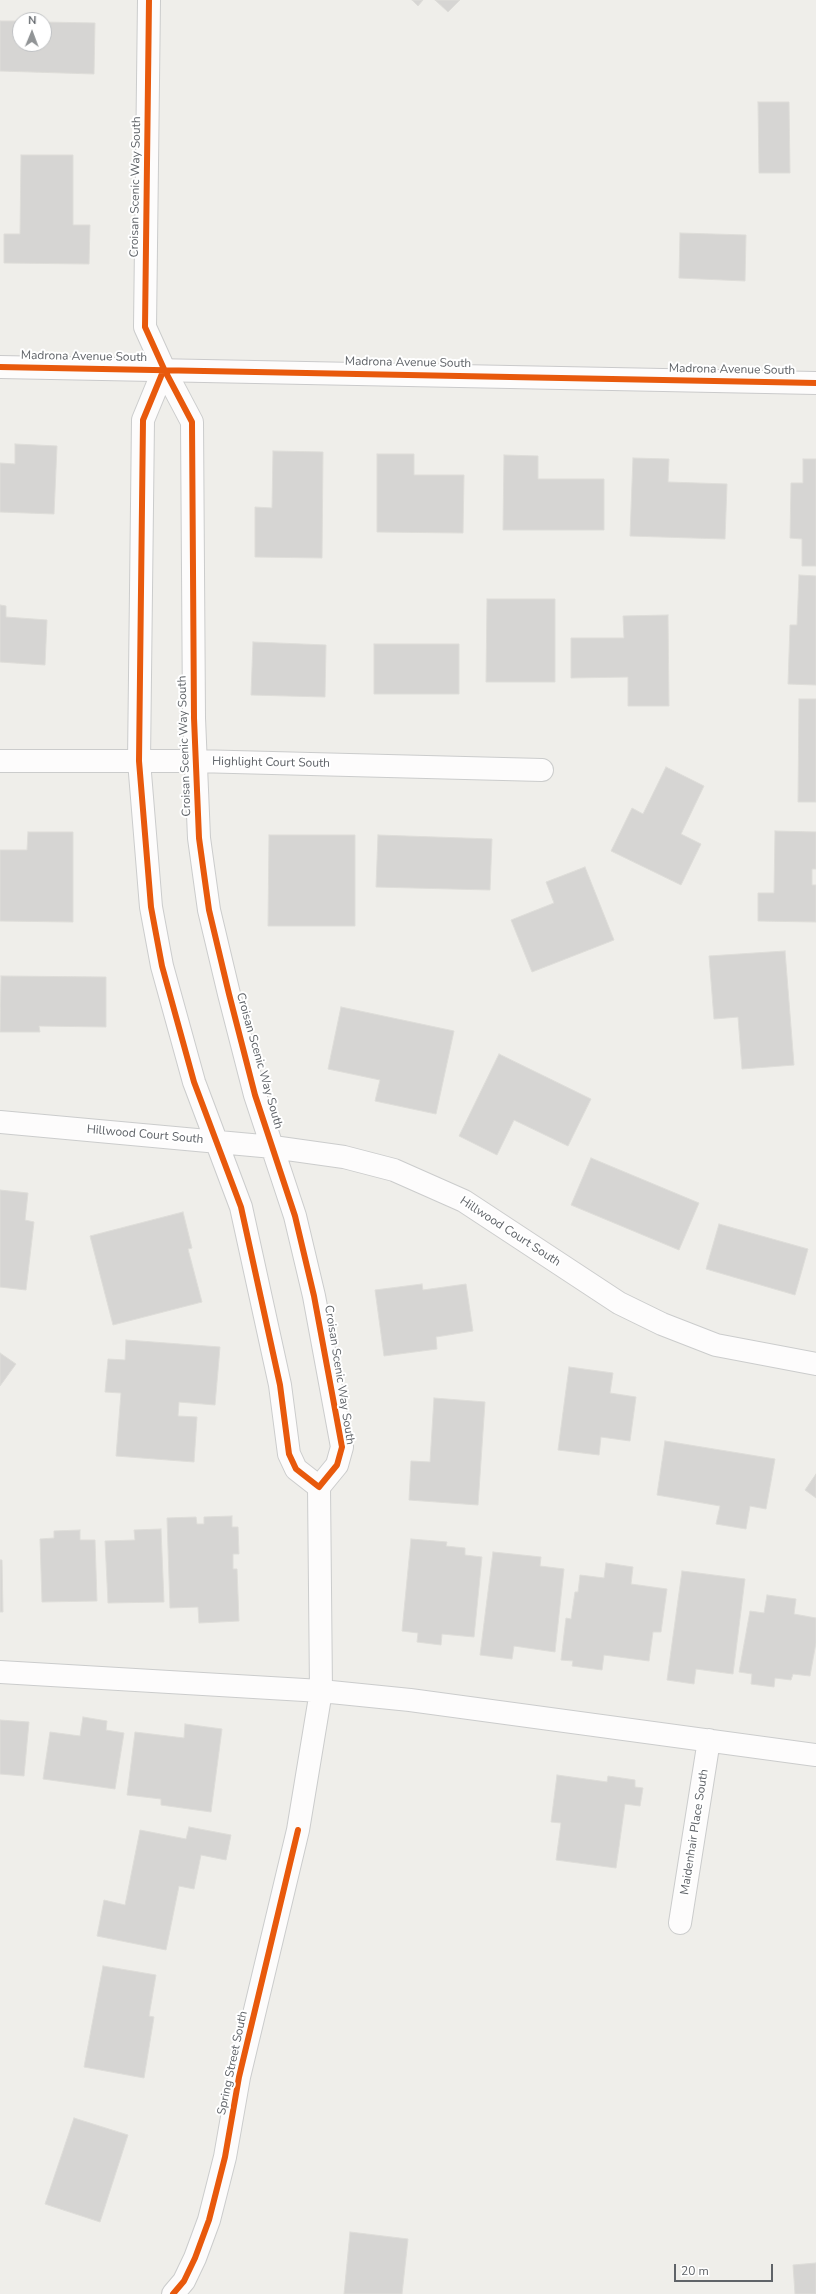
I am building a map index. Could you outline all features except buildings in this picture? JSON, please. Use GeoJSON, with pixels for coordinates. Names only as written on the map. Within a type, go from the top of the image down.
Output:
{"type":"FeatureCollection","features":[{"type":"Feature","properties":{"kind":"street","name":"Croisan Scenic Way South"},"geometry":{"type":"LineString","coordinates":[[149,0],[145,327],[164,370],[192,422],[195,761],[199,838],[210,910],[255,1095],[295,1216],[312,1289],[342,1447],[337,1466],[319,1487]]}},
{"type":"Feature","properties":{"kind":"street","name":"Madrona Avenue South"},"geometry":{"type":"LineString","coordinates":[[0,367],[816,383]]}},
{"type":"Feature","properties":{"kind":"street"},"geometry":{"type":"LineString","coordinates":[[164,370],[143,420],[139,761],[151,907],[162,966],[194,1082],[241,1207],[280,1385],[289,1454],[296,1469],[319,1487]]}},
{"type":"Feature","properties":{"kind":"street","name":"Highlight Court South"},"geometry":{"type":"LineString","coordinates":[[0,761],[195,761],[542,770]]}},
{"type":"Feature","properties":{"kind":"street","name":"Hillwood Court South"},"geometry":{"type":"LineString","coordinates":[[0,1122],[273,1147],[344,1157],[394,1170],[464,1202],[619,1303],[662,1324],[716,1345],[816,1364]]}},
{"type":"Feature","properties":{"kind":"street","name":"Spring Street South"},"geometry":{"type":"LineString","coordinates":[[173,2294],[184,2281],[195,2258],[209,2220],[225,2157],[239,2077],[298,1830],[321,1690],[319,1487]]}},
{"type":"Feature","properties":{"kind":"street"},"geometry":{"type":"LineString","coordinates":[[0,1672],[321,1690],[410,1700],[816,1755]]}},
{"type":"Feature","properties":{"kind":"street","name":"Maidenhair Place South"},"geometry":{"type":"LineString","coordinates":[[680,1923],[709,1740]]}},
{"type":"Feature","properties":{"kind":"cycle path"},"geometry":{"type":"LineString","coordinates":[[149,0],[145,327],[164,369],[192,422],[194,718],[199,838],[209,910],[229,994],[255,1095],[295,1216],[314,1296],[342,1447],[337,1465],[319,1487],[296,1469],[289,1454],[280,1385],[241,1207],[194,1082],[162,966],[151,907],[139,761],[143,420],[164,369]]}},
{"type":"Feature","properties":{"kind":"cycle path"},"geometry":{"type":"LineString","coordinates":[[0,367],[816,383]]}},
{"type":"Feature","properties":{"kind":"cycle path"},"geometry":{"type":"LineString","coordinates":[[173,2294],[184,2281],[195,2258],[209,2220],[225,2157],[239,2077],[298,1830]]}}]}
